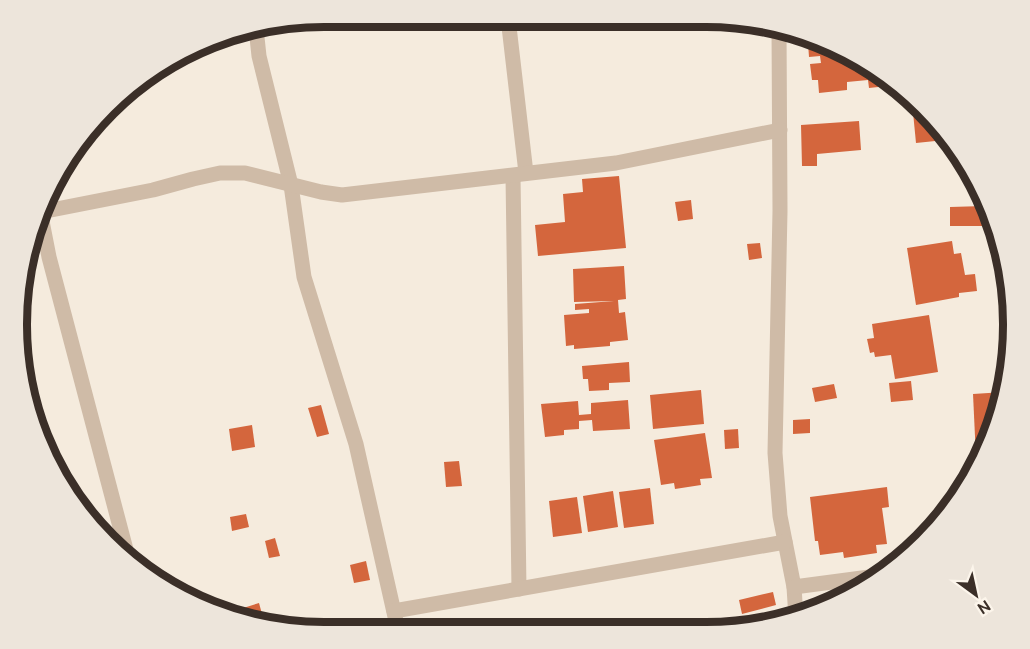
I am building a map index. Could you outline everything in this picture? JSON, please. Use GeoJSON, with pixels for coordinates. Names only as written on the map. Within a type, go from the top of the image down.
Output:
{"type":"FeatureCollection","features":[{"type":"Feature","properties":{"kind":"street"},"geometry":{"type":"LineString","coordinates":[[508,27],[519,175],[519,589]]}},
{"type":"Feature","properties":{"kind":"street"},"geometry":{"type":"LineString","coordinates":[[257,35],[259,56],[291,184],[304,277],[356,444],[396,622]]}},
{"type":"Feature","properties":{"kind":"street"},"geometry":{"type":"LineString","coordinates":[[779,36],[780,212],[775,453],[780,516],[794,587],[795,608]]}},
{"type":"Feature","properties":{"kind":"street"},"geometry":{"type":"LineString","coordinates":[[50,210],[153,190],[220,173],[245,173],[268,177],[321,192],[342,195],[616,163],[780,130]]}},
{"type":"Feature","properties":{"kind":"street"},"geometry":{"type":"LineString","coordinates":[[43,228],[125,545]]}},
{"type":"Feature","properties":{"kind":"street"},"geometry":{"type":"LineString","coordinates":[[394,611],[785,542]]}},
{"type":"Feature","properties":{"kind":"street"},"geometry":{"type":"LineString","coordinates":[[794,587],[860,578]]}},
{"type":"Feature","properties":{"kind":"building"},"geometry":{"type":"Polygon","coordinates":[[[808,46],[854,67],[885,86],[869,88],[868,80],[847,82],[847,90],[819,93],[818,80],[812,80],[810,64],[821,63],[820,56],[809,57],[808,46]]]}},
{"type":"Feature","properties":{"kind":"building"},"geometry":{"type":"Polygon","coordinates":[[[913,111],[940,141],[916,143],[913,111]]]}},
{"type":"Feature","properties":{"kind":"building"},"geometry":{"type":"Polygon","coordinates":[[[859,121],[861,150],[817,154],[817,166],[802,166],[801,125],[859,121]]]}},
{"type":"Feature","properties":{"kind":"building"},"geometry":{"type":"Polygon","coordinates":[[[619,176],[626,248],[538,256],[535,225],[565,222],[563,194],[583,192],[582,179],[619,176]]]}},
{"type":"Feature","properties":{"kind":"building"},"geometry":{"type":"Polygon","coordinates":[[[691,200],[693,219],[678,221],[675,202],[691,200]]]}},
{"type":"Feature","properties":{"kind":"building"},"geometry":{"type":"Polygon","coordinates":[[[978,206],[985,226],[950,226],[950,207],[978,206]]]}},
{"type":"Feature","properties":{"kind":"building"},"geometry":{"type":"Polygon","coordinates":[[[952,241],[954,254],[961,253],[965,275],[975,274],[977,291],[959,293],[959,297],[916,305],[907,248],[952,241]]]}},
{"type":"Feature","properties":{"kind":"building"},"geometry":{"type":"Polygon","coordinates":[[[760,243],[762,258],[749,260],[747,244],[760,243]]]}},
{"type":"Feature","properties":{"kind":"building"},"geometry":{"type":"Polygon","coordinates":[[[624,266],[626,299],[618,300],[619,313],[625,312],[628,340],[610,342],[610,346],[574,349],[574,345],[566,346],[564,315],[589,313],[589,309],[575,310],[575,304],[614,301],[574,302],[573,269],[624,266]]]}},
{"type":"Feature","properties":{"kind":"building"},"geometry":{"type":"Polygon","coordinates":[[[929,315],[938,372],[895,379],[891,355],[875,357],[874,352],[870,353],[867,339],[874,338],[872,324],[929,315]]]}},
{"type":"Feature","properties":{"kind":"building"},"geometry":{"type":"Polygon","coordinates":[[[629,362],[630,382],[609,383],[609,390],[589,391],[588,379],[583,379],[582,366],[629,362]]]}},
{"type":"Feature","properties":{"kind":"building"},"geometry":{"type":"Polygon","coordinates":[[[911,381],[913,400],[891,402],[889,383],[911,381]]]}},
{"type":"Feature","properties":{"kind":"building"},"geometry":{"type":"Polygon","coordinates":[[[834,384],[837,398],[815,402],[812,388],[834,384]]]}},
{"type":"Feature","properties":{"kind":"building"},"geometry":{"type":"Polygon","coordinates":[[[701,390],[704,424],[653,429],[650,395],[701,390]]]}},
{"type":"Feature","properties":{"kind":"building"},"geometry":{"type":"Polygon","coordinates":[[[995,393],[976,448],[973,394],[995,393]]]}},
{"type":"Feature","properties":{"kind":"building"},"geometry":{"type":"Polygon","coordinates":[[[628,400],[630,429],[593,431],[592,420],[579,421],[579,429],[564,430],[564,435],[545,437],[541,404],[578,401],[579,415],[591,414],[591,403],[628,400]]]}},
{"type":"Feature","properties":{"kind":"building"},"geometry":{"type":"Polygon","coordinates":[[[321,405],[329,434],[317,437],[308,408],[321,405]]]}},
{"type":"Feature","properties":{"kind":"building"},"geometry":{"type":"Polygon","coordinates":[[[810,419],[810,433],[793,434],[793,420],[810,419]]]}},
{"type":"Feature","properties":{"kind":"building"},"geometry":{"type":"Polygon","coordinates":[[[252,425],[255,447],[232,451],[229,429],[252,425]]]}},
{"type":"Feature","properties":{"kind":"building"},"geometry":{"type":"Polygon","coordinates":[[[738,429],[739,448],[725,449],[724,430],[738,429]]]}},
{"type":"Feature","properties":{"kind":"building"},"geometry":{"type":"Polygon","coordinates":[[[705,433],[712,478],[700,479],[701,485],[675,489],[674,483],[661,485],[654,440],[705,433]]]}},
{"type":"Feature","properties":{"kind":"building"},"geometry":{"type":"Polygon","coordinates":[[[459,461],[462,486],[446,487],[444,462],[459,461]]]}},
{"type":"Feature","properties":{"kind":"building"},"geometry":{"type":"Polygon","coordinates":[[[887,487],[889,507],[882,508],[887,544],[876,545],[877,553],[844,558],[843,552],[820,555],[818,541],[815,541],[810,497],[887,487]]]}},
{"type":"Feature","properties":{"kind":"building"},"geometry":{"type":"Polygon","coordinates":[[[650,488],[654,524],[624,528],[619,492],[650,488]]]}},
{"type":"Feature","properties":{"kind":"building"},"geometry":{"type":"Polygon","coordinates":[[[613,491],[618,527],[588,532],[583,496],[613,491]]]}},
{"type":"Feature","properties":{"kind":"building"},"geometry":{"type":"Polygon","coordinates":[[[577,497],[582,533],[553,537],[549,501],[577,497]]]}},
{"type":"Feature","properties":{"kind":"building"},"geometry":{"type":"Polygon","coordinates":[[[246,514],[249,527],[232,531],[230,517],[246,514]]]}},
{"type":"Feature","properties":{"kind":"building"},"geometry":{"type":"Polygon","coordinates":[[[275,538],[280,556],[269,558],[265,541],[275,538]]]}},
{"type":"Feature","properties":{"kind":"building"},"geometry":{"type":"Polygon","coordinates":[[[366,561],[370,580],[354,583],[350,565],[366,561]]]}},
{"type":"Feature","properties":{"kind":"building"},"geometry":{"type":"Polygon","coordinates":[[[773,592],[776,605],[742,614],[739,600],[773,592]]]}},
{"type":"Feature","properties":{"kind":"building"},"geometry":{"type":"Polygon","coordinates":[[[259,603],[262,615],[248,612],[239,609],[259,603]]]}}]}
